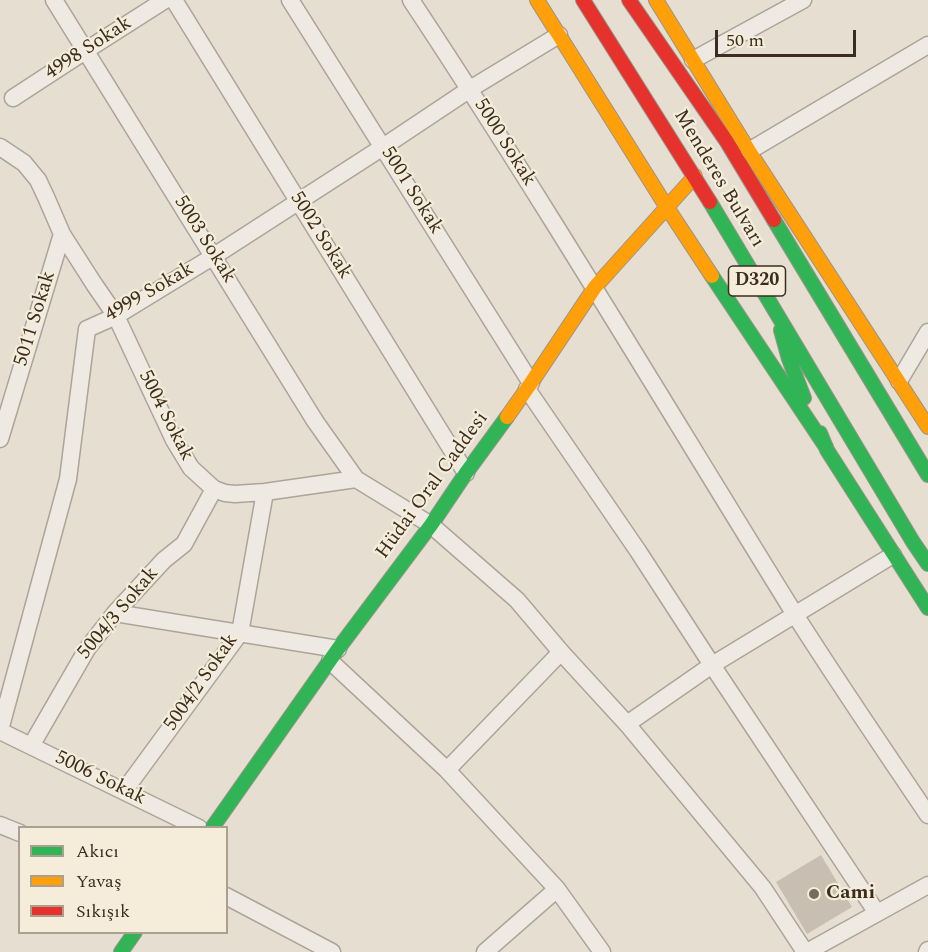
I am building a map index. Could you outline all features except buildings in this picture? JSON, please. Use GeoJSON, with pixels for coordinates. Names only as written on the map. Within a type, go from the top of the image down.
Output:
{"type":"FeatureCollection","features":[{"type":"Feature","properties":{"kind":"main road"},"geometry":{"type":"LineString","coordinates":[[537,0],[666,206],[826,447],[928,608]]}},
{"type":"Feature","properties":{"kind":"main road","name":"Menderes Bulvarı"},"geometry":{"type":"LineString","coordinates":[[583,0],[695,176],[928,564]]}},
{"type":"Feature","properties":{"kind":"main road","name":"Menderes Bulvarı"},"geometry":{"type":"LineString","coordinates":[[629,0],[727,142],[928,475]]}},
{"type":"Feature","properties":{"kind":"main road"},"geometry":{"type":"LineString","coordinates":[[656,0],[749,151],[928,427]]}},
{"type":"Feature","properties":{"kind":"main road","name":"Hüdai Oral Caddesi"},"geometry":{"type":"LineString","coordinates":[[213,826],[334,655],[431,525],[529,386],[595,287],[695,176]]}},
{"type":"Feature","properties":{"kind":"main road"},"geometry":{"type":"LineString","coordinates":[[776,314],[789,359],[826,447]]}},
{"type":"Feature","properties":{"kind":"main road"},"geometry":{"type":"LineString","coordinates":[[121,952],[134,934]]}},
{"type":"Feature","properties":{"kind":"street","name":"5003 Sokak"},"geometry":{"type":"LineString","coordinates":[[54,0],[315,421],[356,479]]}},
{"type":"Feature","properties":{"kind":"street","name":"4998 Sokak"},"geometry":{"type":"LineString","coordinates":[[13,98],[165,0]]}},
{"type":"Feature","properties":{"kind":"street","name":"5002 Sokak"},"geometry":{"type":"LineString","coordinates":[[174,0],[466,473]]}},
{"type":"Feature","properties":{"kind":"street","name":"5001 Sokak"},"geometry":{"type":"LineString","coordinates":[[290,0],[529,386],[877,913]]}},
{"type":"Feature","properties":{"kind":"street","name":"5000 Sokak"},"geometry":{"type":"LineString","coordinates":[[411,0],[470,88],[595,287],[795,615],[928,815]]}},
{"type":"Feature","properties":{"kind":"street"},"geometry":{"type":"LineString","coordinates":[[693,60],[803,0]]}},
{"type":"Feature","properties":{"kind":"street","name":"4999 Sokak"},"geometry":{"type":"LineString","coordinates":[[0,730],[68,479],[87,329],[116,316],[213,256],[470,88],[559,35]]}},
{"type":"Feature","properties":{"kind":"street"},"geometry":{"type":"LineString","coordinates":[[749,151],[928,45]]}},
{"type":"Feature","properties":{"kind":"street","name":"5004 Sokak"},"geometry":{"type":"LineString","coordinates":[[0,147],[24,164],[38,180],[62,234],[116,316],[174,440],[191,468],[214,489]]}},
{"type":"Feature","properties":{"kind":"street","name":"5011 Sokak"},"geometry":{"type":"LineString","coordinates":[[0,440],[62,234]]}},
{"type":"Feature","properties":{"kind":"street"},"geometry":{"type":"LineString","coordinates":[[899,381],[928,332]]}},
{"type":"Feature","properties":{"kind":"street"},"geometry":{"type":"LineString","coordinates":[[214,489],[235,494],[265,492],[356,479],[431,525],[517,600],[627,724],[763,888],[806,952],[928,885]]}},
{"type":"Feature","properties":{"kind":"street","name":"5004/3 Sokak"},"geometry":{"type":"LineString","coordinates":[[31,746],[87,648],[115,613],[164,560],[184,544],[214,489]]}},
{"type":"Feature","properties":{"kind":"street","name":"5004/2 Sokak"},"geometry":{"type":"LineString","coordinates":[[124,791],[240,633],[265,492]]}},
{"type":"Feature","properties":{"kind":"street"},"geometry":{"type":"LineString","coordinates":[[627,724],[712,665],[893,555]]}},
{"type":"Feature","properties":{"kind":"street"},"geometry":{"type":"LineString","coordinates":[[115,613],[240,633],[334,655],[447,770],[557,890],[602,952]]}},
{"type":"Feature","properties":{"kind":"street"},"geometry":{"type":"LineString","coordinates":[[447,770],[561,652]]}},
{"type":"Feature","properties":{"kind":"street","name":"5006 Sokak"},"geometry":{"type":"LineString","coordinates":[[0,730],[195,826]]}},
{"type":"Feature","properties":{"kind":"street"},"geometry":{"type":"LineString","coordinates":[[0,825],[18,832]]}},
{"type":"Feature","properties":{"kind":"street"},"geometry":{"type":"LineString","coordinates":[[485,952],[557,890]]}},
{"type":"Feature","properties":{"kind":"street"},"geometry":{"type":"LineString","coordinates":[[228,897],[332,952]]}},
{"type":"Feature","properties":{"kind":"traffic: fast"},"geometry":{"type":"LineString","coordinates":[[710,202],[928,564]]}},
{"type":"Feature","properties":{"kind":"traffic: fast"},"geometry":{"type":"LineString","coordinates":[[774,220],[928,475]]}},
{"type":"Feature","properties":{"kind":"traffic: fast"},"geometry":{"type":"LineString","coordinates":[[712,276],[826,447]]}},
{"type":"Feature","properties":{"kind":"traffic: fast"},"geometry":{"type":"LineString","coordinates":[[781,330],[804,398]]}},
{"type":"Feature","properties":{"kind":"traffic: fast"},"geometry":{"type":"LineString","coordinates":[[213,826],[338,649],[431,525],[507,417]]}},
{"type":"Feature","properties":{"kind":"traffic: fast"},"geometry":{"type":"LineString","coordinates":[[820,433],[827,450],[928,608]]}},
{"type":"Feature","properties":{"kind":"traffic: fast"},"geometry":{"type":"LineString","coordinates":[[121,952],[134,934]]}},
{"type":"Feature","properties":{"kind":"traffic: slow"},"geometry":{"type":"LineString","coordinates":[[537,0],[712,276]]}},
{"type":"Feature","properties":{"kind":"traffic: slow"},"geometry":{"type":"LineString","coordinates":[[656,0],[749,151],[928,427]]}},
{"type":"Feature","properties":{"kind":"traffic: slow"},"geometry":{"type":"LineString","coordinates":[[507,417],[595,287],[695,176]]}},
{"type":"Feature","properties":{"kind":"traffic: jam"},"geometry":{"type":"LineString","coordinates":[[583,0],[710,202]]}},
{"type":"Feature","properties":{"kind":"traffic: jam"},"geometry":{"type":"LineString","coordinates":[[629,0],[727,142],[774,220]]}},
{"type":"Feature","properties":{"kind":"place","name":"Cami"},"geometry":{"type":"Point","coordinates":[814,894]}}]}
